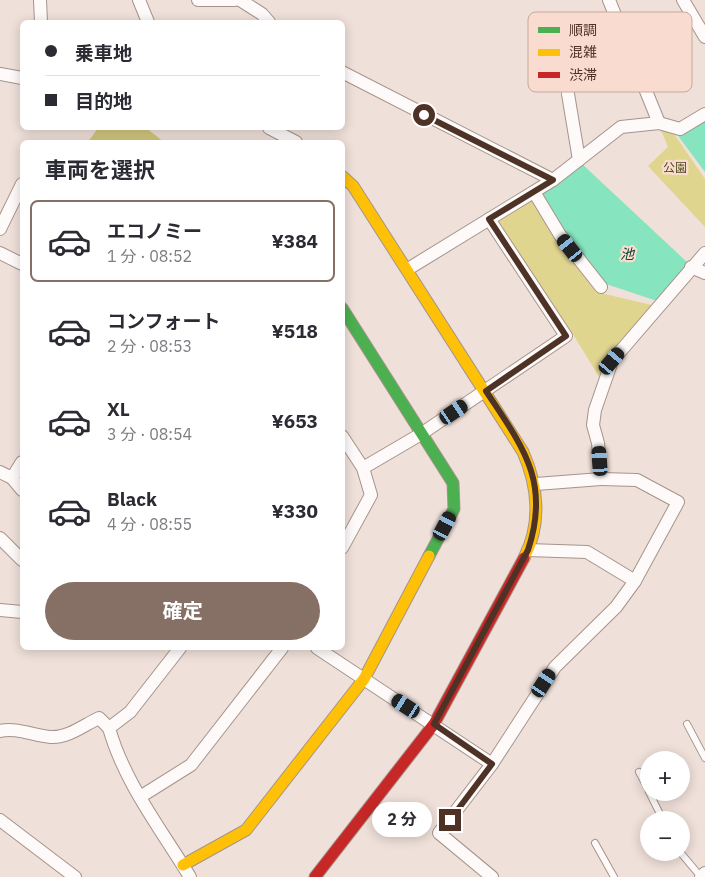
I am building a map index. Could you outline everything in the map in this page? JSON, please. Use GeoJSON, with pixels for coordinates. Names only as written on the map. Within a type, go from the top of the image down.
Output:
{"type":"FeatureCollection","features":[{"type":"Feature","properties":{"kind":"street"},"geometry":{"type":"LineString","coordinates":[[40,0],[41,20]]}},
{"type":"Feature","properties":{"kind":"street"},"geometry":{"type":"LineString","coordinates":[[139,0],[147,20]]}},
{"type":"Feature","properties":{"kind":"street"},"geometry":{"type":"LineString","coordinates":[[198,0],[235,0]]}},
{"type":"Feature","properties":{"kind":"street"},"geometry":{"type":"LineString","coordinates":[[240,0],[268,20]]}},
{"type":"Feature","properties":{"kind":"street"},"geometry":{"type":"LineString","coordinates":[[683,0],[690,12]]}},
{"type":"Feature","properties":{"kind":"street"},"geometry":{"type":"LineString","coordinates":[[692,15],[705,37]]}},
{"type":"Feature","properties":{"kind":"street"},"geometry":{"type":"LineString","coordinates":[[0,74],[20,78]]}},
{"type":"Feature","properties":{"kind":"street"},"geometry":{"type":"LineString","coordinates":[[345,74],[553,180]]}},
{"type":"Feature","properties":{"kind":"street"},"geometry":{"type":"LineString","coordinates":[[647,92],[659,123]]}},
{"type":"Feature","properties":{"kind":"street"},"geometry":{"type":"LineString","coordinates":[[568,94],[579,160]]}},
{"type":"Feature","properties":{"kind":"street"},"geometry":{"type":"LineString","coordinates":[[408,269],[553,180],[621,127],[659,123],[680,129],[705,114]]}},
{"type":"Feature","properties":{"kind":"street"},"geometry":{"type":"LineString","coordinates":[[318,876],[434,724],[528,550],[536,529],[538,507],[536,484],[528,459],[408,269],[353,186],[345,179]]}},
{"type":"Feature","properties":{"kind":"street"},"geometry":{"type":"LineString","coordinates":[[0,230],[20,188]]}},
{"type":"Feature","properties":{"kind":"street"},"geometry":{"type":"LineString","coordinates":[[534,192],[560,235],[601,287]]}},
{"type":"Feature","properties":{"kind":"street"},"geometry":{"type":"LineString","coordinates":[[363,468],[421,434],[566,336],[489,219]]}},
{"type":"Feature","properties":{"kind":"street"},"geometry":{"type":"LineString","coordinates":[[0,252],[20,263]]}},
{"type":"Feature","properties":{"kind":"street"},"geometry":{"type":"LineString","coordinates":[[601,479],[598,443],[593,425],[595,410],[612,361],[705,253]]}},
{"type":"Feature","properties":{"kind":"street"},"geometry":{"type":"LineString","coordinates":[[691,267],[705,273]]}},
{"type":"Feature","properties":{"kind":"street"},"geometry":{"type":"LineString","coordinates":[[183,865],[246,830],[364,679],[454,509],[453,483],[345,313]]}},
{"type":"Feature","properties":{"kind":"street"},"geometry":{"type":"LineString","coordinates":[[345,441],[363,468],[371,496],[345,543]]}},
{"type":"Feature","properties":{"kind":"street"},"geometry":{"type":"LineString","coordinates":[[12,478],[20,465]]}},
{"type":"Feature","properties":{"kind":"street"},"geometry":{"type":"LineString","coordinates":[[0,472],[12,478],[20,488]]}},
{"type":"Feature","properties":{"kind":"street"},"geometry":{"type":"LineString","coordinates":[[492,877],[439,834],[492,764],[555,667],[616,607],[634,581],[678,502],[637,480],[601,479],[536,484]]}},
{"type":"Feature","properties":{"kind":"street"},"geometry":{"type":"LineString","coordinates":[[0,538],[20,558]]}},
{"type":"Feature","properties":{"kind":"street"},"geometry":{"type":"LineString","coordinates":[[528,550],[587,552],[634,581]]}},
{"type":"Feature","properties":{"kind":"street"},"geometry":{"type":"LineString","coordinates":[[0,610],[20,612]]}},
{"type":"Feature","properties":{"kind":"street"},"geometry":{"type":"LineString","coordinates":[[109,728],[130,712],[178,650]]}},
{"type":"Feature","properties":{"kind":"street"},"geometry":{"type":"LineString","coordinates":[[140,797],[191,765],[280,650]]}},
{"type":"Feature","properties":{"kind":"street"},"geometry":{"type":"LineString","coordinates":[[320,650],[492,764]]}},
{"type":"Feature","properties":{"kind":"street"},"geometry":{"type":"LineString","coordinates":[[0,731],[23,732],[52,737],[64,736],[99,718],[109,728],[113,742],[140,797],[190,877]]}},
{"type":"Feature","properties":{"kind":"street"},"geometry":{"type":"LineString","coordinates":[[0,820],[75,877]]}},
{"type":"Feature","properties":{"kind":"street"},"geometry":{"type":"LineString","coordinates":[[701,877],[705,873]]}},
{"type":"Feature","properties":{"kind":"lane"},"geometry":{"type":"LineString","coordinates":[[687,724],[705,758]]}},
{"type":"Feature","properties":{"kind":"lane"},"geometry":{"type":"LineString","coordinates":[[595,843],[614,877]]}},
{"type":"Feature","properties":{"kind":"lane"},"geometry":{"type":"LineString","coordinates":[[688,861],[701,877]]}},
{"type":"Feature","properties":{"kind":"green space","name":"公園"},"geometry":{"type":"Polygon","coordinates":[[[660,128],[672,131],[705,179],[705,227],[648,166],[668,147],[660,128]]]}},
{"type":"Feature","properties":{"kind":"green space"},"geometry":{"type":"Polygon","coordinates":[[[532,198],[555,239],[596,292],[652,305],[609,357],[601,380],[571,331],[494,221],[532,198]]]}},
{"type":"Feature","properties":{"kind":"shaded area"},"geometry":{"type":"Polygon","coordinates":[[[97,130],[149,130],[161,140],[89,140],[97,130]]]}},
{"type":"Feature","properties":{"kind":"water"},"geometry":{"type":"Polygon","coordinates":[[[705,117],[705,172],[676,133],[705,117]]]}},
{"type":"Feature","properties":{"kind":"water","name":"池"},"geometry":{"type":"Polygon","coordinates":[[[582,164],[688,263],[657,301],[606,284],[565,232],[539,192],[557,185],[582,164]]]}},
{"type":"Feature","properties":{"kind":"traffic: fast"},"geometry":{"type":"LineString","coordinates":[[345,313],[453,483],[454,509],[429,556]]}},
{"type":"Feature","properties":{"kind":"traffic: slow"},"geometry":{"type":"LineString","coordinates":[[345,179],[353,186],[523,452],[532,478],[536,505],[534,532],[524,558]]}},
{"type":"Feature","properties":{"kind":"traffic: slow"},"geometry":{"type":"LineString","coordinates":[[183,865],[246,830],[364,679],[429,556]]}},
{"type":"Feature","properties":{"kind":"traffic: jam"},"geometry":{"type":"LineString","coordinates":[[315,877],[434,724],[524,558]]}},
{"type":"Feature","properties":{"kind":"route"},"geometry":{"type":"LineString","coordinates":[[424,115],[553,180],[489,219],[566,336],[486,391],[528,459],[536,484],[538,507],[536,529],[528,550],[434,724],[492,764],[450,820]]}}]}
